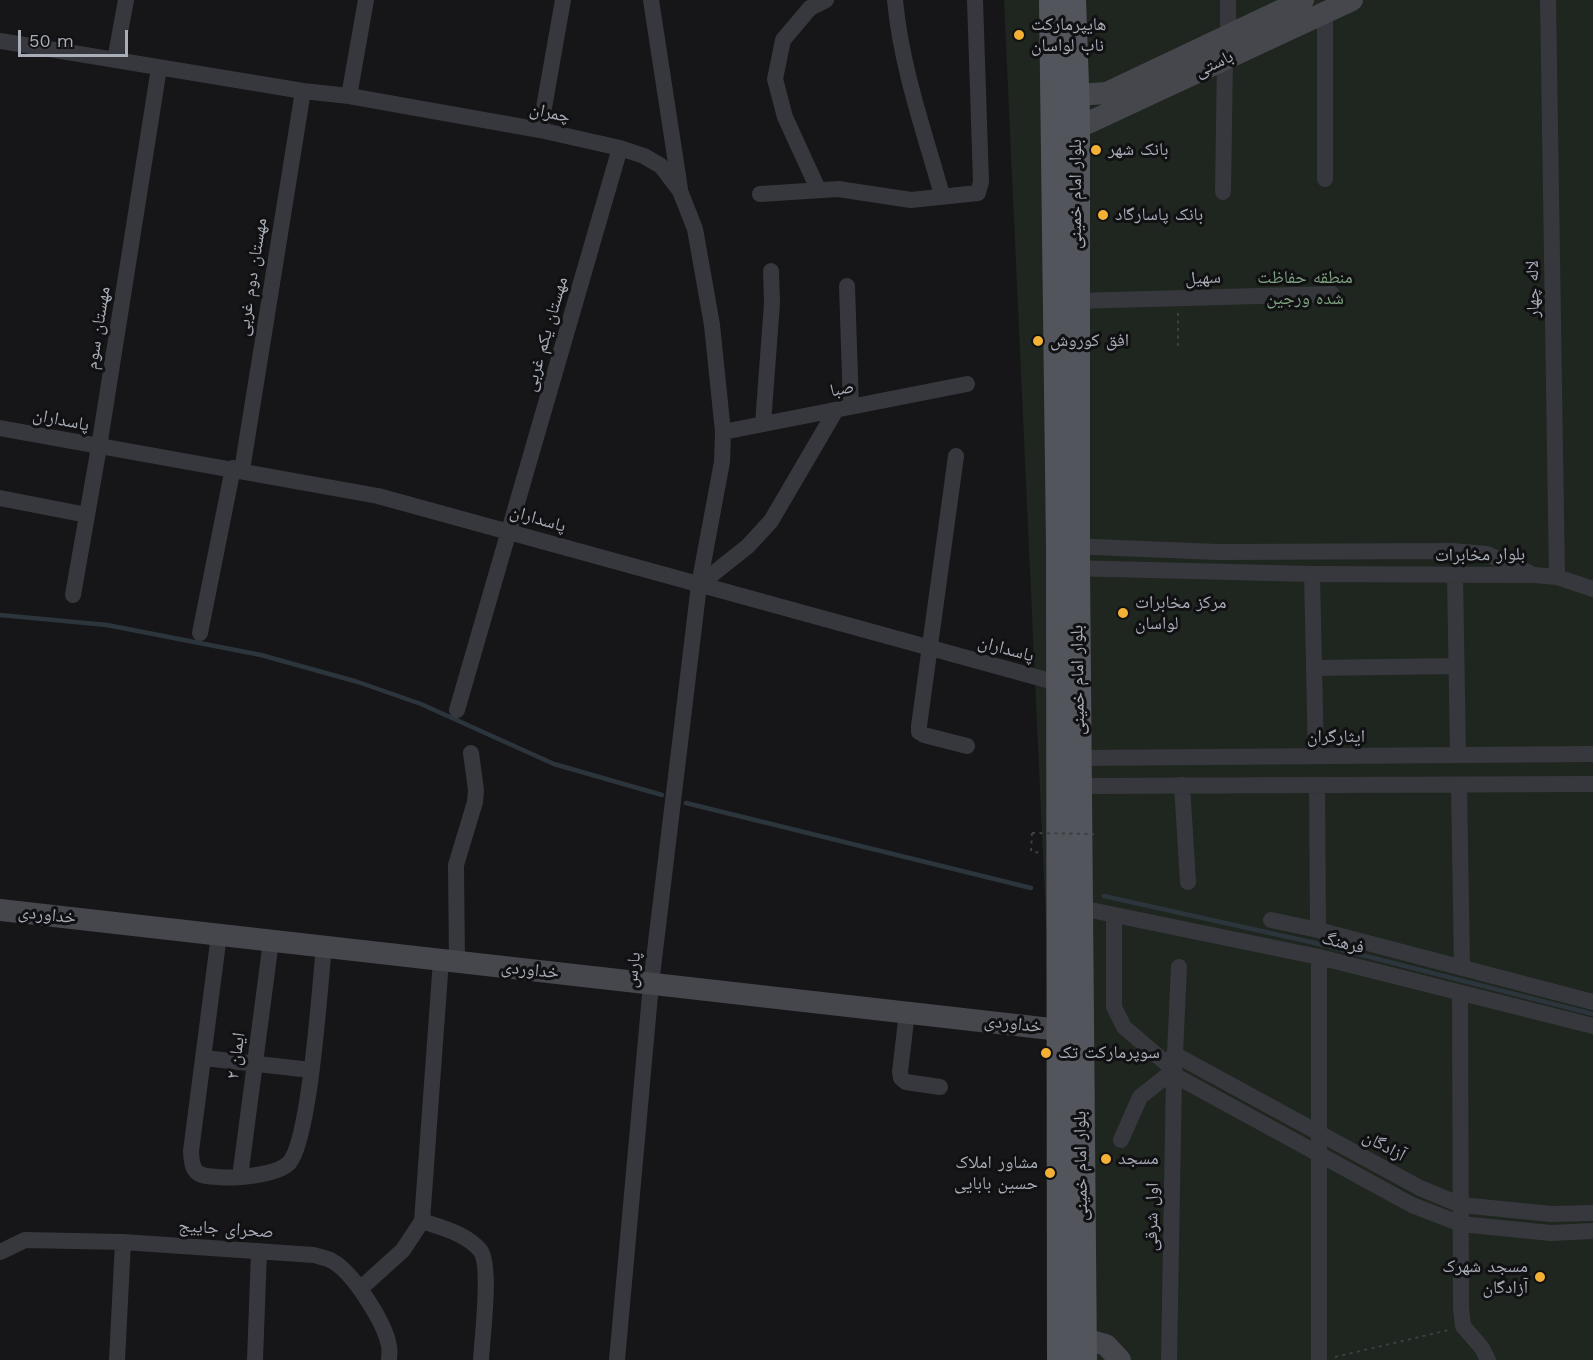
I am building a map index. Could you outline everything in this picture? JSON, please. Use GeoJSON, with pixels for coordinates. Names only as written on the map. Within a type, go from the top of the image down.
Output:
{"type":"FeatureCollection","features":[{"type":"Feature","properties":{"kind":"main road","name":"بلوار امام خمینی"},"geometry":{"type":"LineString","coordinates":[[1052,0],[1067,557],[1078,758],[1081,908],[1072,1350]]}},
{"type":"Feature","properties":{"kind":"main road","name":"بلوار امام خمینی"},"geometry":{"type":"LineString","coordinates":[[1072,1350],[1060,1030],[1058,683],[1067,557],[1076,301],[1077,128],[1073,0]]}},
{"type":"Feature","properties":{"kind":"street"},"geometry":{"type":"LineString","coordinates":[[115,60],[126,0]]}},
{"type":"Feature","properties":{"kind":"street"},"geometry":{"type":"LineString","coordinates":[[349,96],[366,0]]}},
{"type":"Feature","properties":{"kind":"street"},"geometry":{"type":"LineString","coordinates":[[540,130],[563,0]]}},
{"type":"Feature","properties":{"kind":"street"},"geometry":{"type":"LineString","coordinates":[[651,0],[680,191]]}},
{"type":"Feature","properties":{"kind":"street"},"geometry":{"type":"LineString","coordinates":[[818,189],[785,117],[775,79],[783,40],[810,9],[826,0]]}},
{"type":"Feature","properties":{"kind":"street"},"geometry":{"type":"LineString","coordinates":[[895,0],[897,25],[907,70],[942,195]]}},
{"type":"Feature","properties":{"kind":"street"},"geometry":{"type":"LineString","coordinates":[[760,194],[838,189],[912,200],[942,195],[978,193],[981,182],[975,0]]}},
{"type":"Feature","properties":{"kind":"street"},"geometry":{"type":"LineString","coordinates":[[1228,0],[1228,35]]}},
{"type":"Feature","properties":{"kind":"street","name":"باستی"},"geometry":{"type":"LineString","coordinates":[[1076,95],[1107,93],[1303,0]]}},
{"type":"Feature","properties":{"kind":"street","name":"باستی"},"geometry":{"type":"LineString","coordinates":[[1077,128],[1352,0]]}},
{"type":"Feature","properties":{"kind":"street","name":"لاله چهار"},"geometry":{"type":"LineString","coordinates":[[1548,0],[1557,577]]}},
{"type":"Feature","properties":{"kind":"street"},"geometry":{"type":"LineString","coordinates":[[1325,13],[1325,179]]}},
{"type":"Feature","properties":{"kind":"street","name":"چمران"},"geometry":{"type":"LineString","coordinates":[[0,41],[303,91],[349,96],[540,130],[620,148],[644,156],[661,166],[680,191],[695,229],[709,303],[723,432],[722,462],[699,585]]}},
{"type":"Feature","properties":{"kind":"street"},"geometry":{"type":"LineString","coordinates":[[1223,192],[1225,59]]}},
{"type":"Feature","properties":{"kind":"street","name":"مهستان سوم"},"geometry":{"type":"LineString","coordinates":[[73,595],[99,447],[159,68]]}},
{"type":"Feature","properties":{"kind":"street","name":"مهستان دوم غربی"},"geometry":{"type":"LineString","coordinates":[[200,633],[238,469],[303,91]]}},
{"type":"Feature","properties":{"kind":"street","name":"مهستان یکم غربی"},"geometry":{"type":"LineString","coordinates":[[457,710],[620,148]]}},
{"type":"Feature","properties":{"kind":"street"},"geometry":{"type":"LineString","coordinates":[[762,424],[772,303],[771,271]]}},
{"type":"Feature","properties":{"kind":"street"},"geometry":{"type":"LineString","coordinates":[[699,585],[748,546],[771,521],[844,408],[847,286]]}},
{"type":"Feature","properties":{"kind":"street","name":"سهیل"},"geometry":{"type":"LineString","coordinates":[[1076,301],[1332,294]]}},
{"type":"Feature","properties":{"kind":"street","name":"صبا"},"geometry":{"type":"LineString","coordinates":[[723,432],[967,384]]}},
{"type":"Feature","properties":{"kind":"street","name":"پاسداران"},"geometry":{"type":"LineString","coordinates":[[0,428],[378,496],[1058,683]]}},
{"type":"Feature","properties":{"kind":"street"},"geometry":{"type":"LineString","coordinates":[[956,456],[919,732],[967,746]]}},
{"type":"Feature","properties":{"kind":"street"},"geometry":{"type":"LineString","coordinates":[[0,498],[87,515]]}},
{"type":"Feature","properties":{"kind":"street","name":"بلوار مخابرات"},"geometry":{"type":"LineString","coordinates":[[1067,557],[1218,552],[1452,551],[1487,554],[1534,575]]}},
{"type":"Feature","properties":{"kind":"street","name":"بلوار مخابرات"},"geometry":{"type":"LineString","coordinates":[[1067,557],[1312,574],[1534,575]]}},
{"type":"Feature","properties":{"kind":"street"},"geometry":{"type":"LineString","coordinates":[[1312,574],[1316,756]]}},
{"type":"Feature","properties":{"kind":"street"},"geometry":{"type":"LineString","coordinates":[[1455,575],[1458,755]]}},
{"type":"Feature","properties":{"kind":"street"},"geometry":{"type":"LineString","coordinates":[[1534,575],[1557,577],[1593,589]]}},
{"type":"Feature","properties":{"kind":"street","name":"پارس"},"geometry":{"type":"LineString","coordinates":[[617,1360],[651,984],[699,585]]}},
{"type":"Feature","properties":{"kind":"street"},"geometry":{"type":"LineString","coordinates":[[1314,668],[1456,666]]}},
{"type":"Feature","properties":{"kind":"street"},"geometry":{"type":"LineString","coordinates":[[360,1289],[403,1250],[422,1221],[449,961],[456,865],[475,802],[476,790],[471,753]]}},
{"type":"Feature","properties":{"kind":"street","name":"ایثارگران"},"geometry":{"type":"LineString","coordinates":[[1078,758],[1593,754]]}},
{"type":"Feature","properties":{"kind":"street"},"geometry":{"type":"LineString","coordinates":[[1079,786],[1593,784]]}},
{"type":"Feature","properties":{"kind":"street"},"geometry":{"type":"LineString","coordinates":[[1317,785],[1318,930]]}},
{"type":"Feature","properties":{"kind":"street"},"geometry":{"type":"LineString","coordinates":[[1459,785],[1462,968]]}},
{"type":"Feature","properties":{"kind":"street"},"geometry":{"type":"LineString","coordinates":[[1182,786],[1188,882]]}},
{"type":"Feature","properties":{"kind":"street","name":"فرهنگ"},"geometry":{"type":"LineString","coordinates":[[1081,908],[1319,957],[1593,1026]]}},
{"type":"Feature","properties":{"kind":"street","name":"خداوردی"},"geometry":{"type":"LineString","coordinates":[[0,910],[1060,1030]]}},
{"type":"Feature","properties":{"kind":"street"},"geometry":{"type":"LineString","coordinates":[[1114,915],[1114,1007],[1124,1027],[1174,1066],[1319,1155],[1412,1204],[1461,1224],[1551,1233],[1593,1231]]}},
{"type":"Feature","properties":{"kind":"street"},"geometry":{"type":"LineString","coordinates":[[1271,920],[1318,930],[1593,1002]]}},
{"type":"Feature","properties":{"kind":"street"},"geometry":{"type":"LineString","coordinates":[[219,935],[191,1151],[191,1167],[196,1173],[208,1176],[240,1177],[279,1171],[294,1156],[305,1114],[324,946]]}},
{"type":"Feature","properties":{"kind":"street","name":"ایمان ۲"},"geometry":{"type":"LineString","coordinates":[[240,1177],[271,941]]}},
{"type":"Feature","properties":{"kind":"street"},"geometry":{"type":"LineString","coordinates":[[1319,957],[1319,1155],[1326,1359]]}},
{"type":"Feature","properties":{"kind":"street","name":"اول شرقی"},"geometry":{"type":"LineString","coordinates":[[1169,1360],[1174,1066],[1179,967]]}},
{"type":"Feature","properties":{"kind":"street"},"geometry":{"type":"LineString","coordinates":[[1460,993],[1461,1308],[1463,1326],[1482,1348],[1488,1360]]}},
{"type":"Feature","properties":{"kind":"street"},"geometry":{"type":"LineString","coordinates":[[907,1012],[901,1078],[906,1082],[940,1087]]}},
{"type":"Feature","properties":{"kind":"street"},"geometry":{"type":"LineString","coordinates":[[204,1058],[311,1070]]}},
{"type":"Feature","properties":{"kind":"street"},"geometry":{"type":"LineString","coordinates":[[1121,1140],[1140,1097],[1174,1066]]}},
{"type":"Feature","properties":{"kind":"street","name":"آزادگان"},"geometry":{"type":"LineString","coordinates":[[1174,1066],[1319,1134],[1420,1188],[1461,1205],[1551,1214],[1593,1213]]}},
{"type":"Feature","properties":{"kind":"street"},"geometry":{"type":"LineString","coordinates":[[422,1221],[458,1234],[481,1251],[487,1274],[481,1360]]}},
{"type":"Feature","properties":{"kind":"street","name":"صحرای جاییج"},"geometry":{"type":"LineString","coordinates":[[0,1252],[25,1240],[123,1242],[314,1255],[333,1261],[360,1289],[379,1320],[389,1346],[389,1360]]}},
{"type":"Feature","properties":{"kind":"street"},"geometry":{"type":"LineString","coordinates":[[117,1360],[123,1242]]}},
{"type":"Feature","properties":{"kind":"street"},"geometry":{"type":"LineString","coordinates":[[255,1360],[259,1251]]}},
{"type":"Feature","properties":{"kind":"street"},"geometry":{"type":"LineString","coordinates":[[1072,1350],[1106,1346],[1120,1360]]}},
{"type":"Feature","properties":{"kind":"path"},"geometry":{"type":"LineString","coordinates":[[1178,298],[1178,346]]}},
{"type":"Feature","properties":{"kind":"path"},"geometry":{"type":"LineString","coordinates":[[1031,851],[1032,833],[1094,834]]}},
{"type":"Feature","properties":{"kind":"path"},"geometry":{"type":"LineString","coordinates":[[1326,1359],[1463,1326]]}},
{"type":"Feature","properties":{"kind":"green space","name":"منطقه حفاظت شده ورجین"},"geometry":{"type":"Polygon","coordinates":[[[1004,0],[1593,0],[1593,1360],[1066,1360],[1004,0]]]}},
{"type":"Feature","properties":{"kind":"waterway"},"geometry":{"type":"LineString","coordinates":[[0,615],[107,625],[261,655],[358,682],[421,704],[554,764],[662,795]]}},
{"type":"Feature","properties":{"kind":"waterway"},"geometry":{"type":"LineString","coordinates":[[686,803],[1031,888]]}},
{"type":"Feature","properties":{"kind":"waterway"},"geometry":{"type":"LineString","coordinates":[[1104,896],[1315,943],[1593,1014]]}},
{"type":"Feature","properties":{"kind":"place","name":"هایپرمارکت ناب لواسان"},"geometry":{"type":"Point","coordinates":[1019,35]}},
{"type":"Feature","properties":{"kind":"place","name":"بانک شهر"},"geometry":{"type":"Point","coordinates":[1096,150]}},
{"type":"Feature","properties":{"kind":"place","name":"بانک پاسارگاد"},"geometry":{"type":"Point","coordinates":[1103,215]}},
{"type":"Feature","properties":{"kind":"place","name":"افق کوروش"},"geometry":{"type":"Point","coordinates":[1038,341]}},
{"type":"Feature","properties":{"kind":"place","name":"مرکز مخابرات لواسان"},"geometry":{"type":"Point","coordinates":[1123,613]}},
{"type":"Feature","properties":{"kind":"place","name":"سوپرمارکت تک"},"geometry":{"type":"Point","coordinates":[1046,1053]}},
{"type":"Feature","properties":{"kind":"place","name":"مسجد"},"geometry":{"type":"Point","coordinates":[1106,1159]}},
{"type":"Feature","properties":{"kind":"place","name":"مشاور املاک حسین بابایی"},"geometry":{"type":"Point","coordinates":[1050,1173]}},
{"type":"Feature","properties":{"kind":"place","name":"مسجد شهرک آزادگان"},"geometry":{"type":"Point","coordinates":[1540,1277]}}]}
